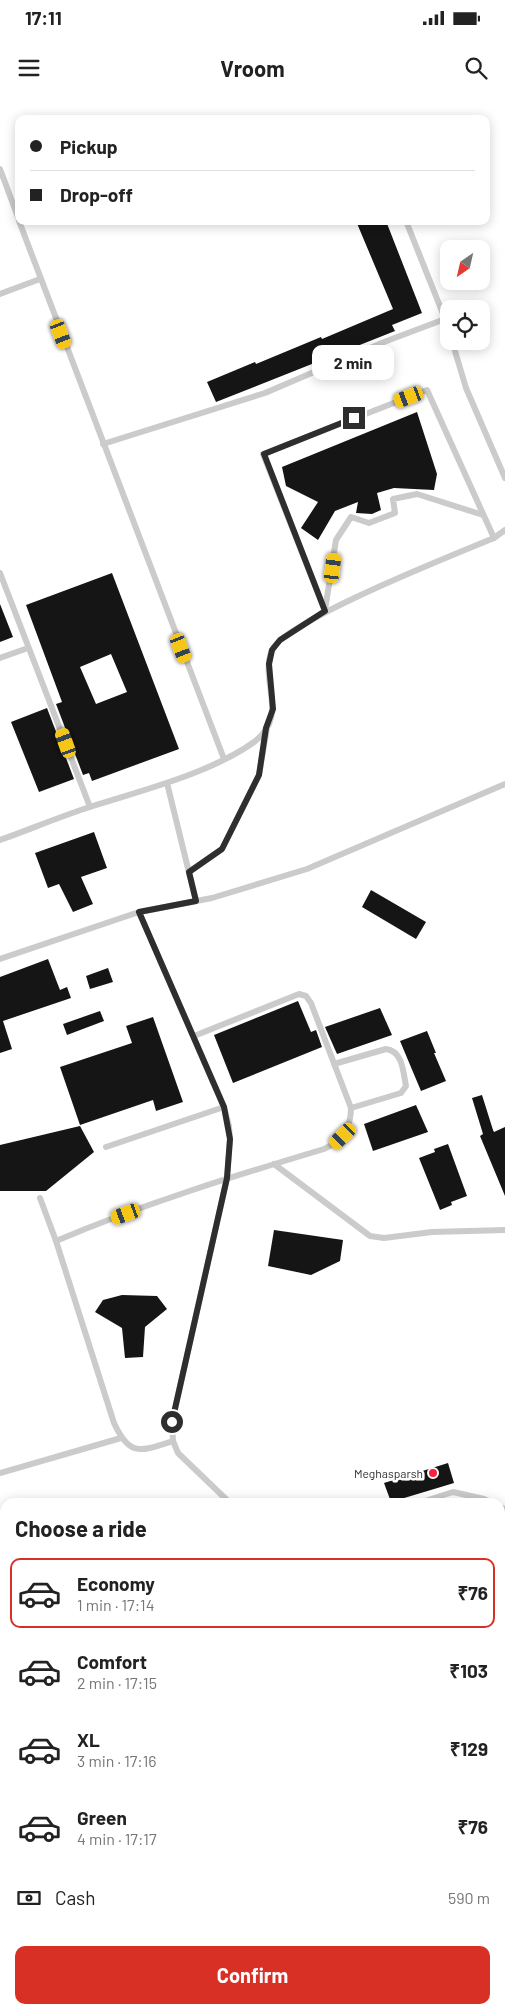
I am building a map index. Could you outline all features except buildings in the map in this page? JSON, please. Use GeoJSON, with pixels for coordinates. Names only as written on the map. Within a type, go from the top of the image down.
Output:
{"type":"FeatureCollection","features":[{"type":"Feature","properties":{"kind":"lane"},"geometry":{"type":"LineString","coordinates":[[0,169],[15,210]]}},
{"type":"Feature","properties":{"kind":"lane"},"geometry":{"type":"LineString","coordinates":[[20,225],[224,759]]}},
{"type":"Feature","properties":{"kind":"lane"},"geometry":{"type":"LineString","coordinates":[[408,225],[440,304]]}},
{"type":"Feature","properties":{"kind":"lane"},"geometry":{"type":"LineString","coordinates":[[0,294],[40,279]]}},
{"type":"Feature","properties":{"kind":"lane"},"geometry":{"type":"LineString","coordinates":[[103,444],[265,393],[384,342],[440,321]]}},
{"type":"Feature","properties":{"kind":"lane"},"geometry":{"type":"LineString","coordinates":[[455,350],[466,388],[505,478]]}},
{"type":"Feature","properties":{"kind":"lane"},"geometry":{"type":"LineString","coordinates":[[325,611],[264,454],[427,390],[494,538]]}},
{"type":"Feature","properties":{"kind":"lane"},"geometry":{"type":"LineString","coordinates":[[325,611],[336,540],[351,517],[369,523],[395,513],[393,499],[417,494],[483,515]]}},
{"type":"Feature","properties":{"kind":"lane"},"geometry":{"type":"LineString","coordinates":[[189,872],[222,849],[259,775],[266,728],[273,709],[269,664],[272,650],[280,640],[325,611],[494,538],[505,530]]}},
{"type":"Feature","properties":{"kind":"lane"},"geometry":{"type":"LineString","coordinates":[[0,573],[90,807]]}},
{"type":"Feature","properties":{"kind":"lane"},"geometry":{"type":"LineString","coordinates":[[0,658],[28,648]]}},
{"type":"Feature","properties":{"kind":"lane"},"geometry":{"type":"LineString","coordinates":[[0,840],[90,807],[167,783],[224,759],[255,741],[266,728]]}},
{"type":"Feature","properties":{"kind":"lane"},"geometry":{"type":"LineString","coordinates":[[167,783],[196,901]]}},
{"type":"Feature","properties":{"kind":"lane"},"geometry":{"type":"LineString","coordinates":[[0,958],[139,912],[212,898],[307,869],[505,784]]}},
{"type":"Feature","properties":{"kind":"lane"},"geometry":{"type":"LineString","coordinates":[[139,912],[224,1107],[230,1139],[227,1178],[172,1422],[173,1441],[178,1454],[225,1498]]}},
{"type":"Feature","properties":{"kind":"lane"},"geometry":{"type":"LineString","coordinates":[[56,1242],[93,1226],[227,1178],[324,1150],[335,1144],[343,1136],[348,1126],[351,1108],[312,1003],[306,996],[299,994],[194,1036]]}},
{"type":"Feature","properties":{"kind":"lane"},"geometry":{"type":"LineString","coordinates":[[334,1064],[386,1049],[393,1050],[398,1056],[406,1086],[401,1093],[351,1108]]}},
{"type":"Feature","properties":{"kind":"lane"},"geometry":{"type":"LineString","coordinates":[[106,1147],[224,1107]]}},
{"type":"Feature","properties":{"kind":"lane"},"geometry":{"type":"LineString","coordinates":[[274,1164],[370,1236],[384,1238],[432,1232],[505,1230]]}},
{"type":"Feature","properties":{"kind":"lane"},"geometry":{"type":"LineString","coordinates":[[40,1198],[114,1423],[121,1438],[130,1446],[142,1450],[173,1441]]}},
{"type":"Feature","properties":{"kind":"lane"},"geometry":{"type":"LineString","coordinates":[[0,1473],[121,1438]]}},
{"type":"Feature","properties":{"kind":"lane"},"geometry":{"type":"LineString","coordinates":[[434,1498],[453,1492],[480,1498]]}},
{"type":"Feature","properties":{"kind":"place","name":"Meghasparsh"},"geometry":{"type":"Point","coordinates":[433,1473]}},
{"type":"Feature","properties":{"kind":"route"},"geometry":{"type":"LineString","coordinates":[[172,1422],[227,1178],[230,1139],[224,1107],[139,912],[196,901],[189,872],[222,849],[259,775],[266,728],[273,709],[269,664],[272,650],[280,640],[325,611],[264,454],[354,418]]}}]}
